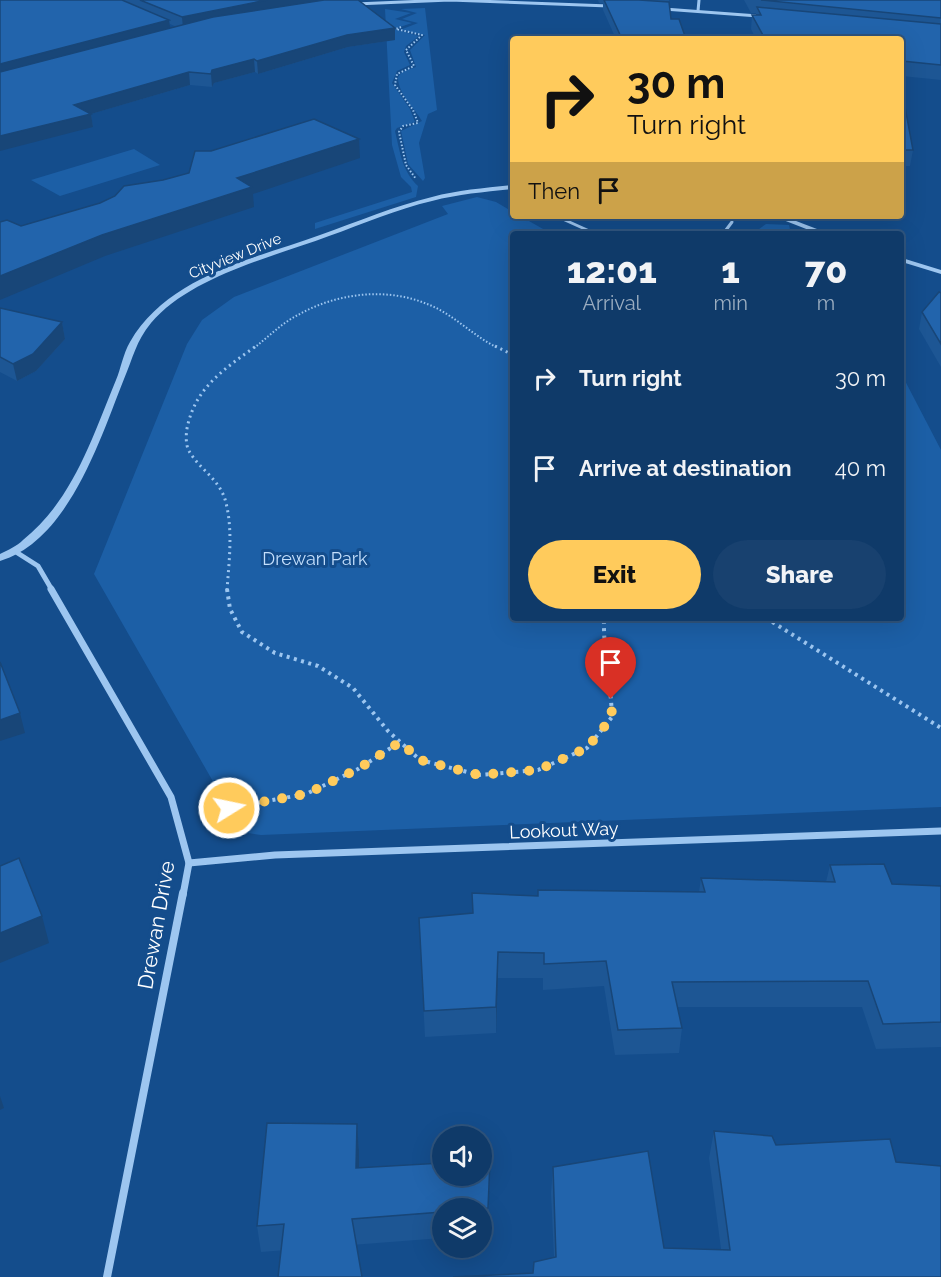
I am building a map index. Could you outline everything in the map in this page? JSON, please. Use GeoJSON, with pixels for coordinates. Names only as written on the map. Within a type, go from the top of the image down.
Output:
{"type":"FeatureCollection","features":[{"type":"Feature","properties":{"kind":"street"},"geometry":{"type":"LineString","coordinates":[[346,5],[450,0],[620,7]]}},
{"type":"Feature","properties":{"kind":"street"},"geometry":{"type":"LineString","coordinates":[[698,11],[699,0]]}},
{"type":"Feature","properties":{"kind":"street"},"geometry":{"type":"LineString","coordinates":[[653,9],[764,16]]}},
{"type":"Feature","properties":{"kind":"street","name":"Cityview Drive"},"geometry":{"type":"LineString","coordinates":[[0,558],[16,552],[54,516],[75,487],[134,341],[154,315],[184,292],[210,279],[425,201],[510,187]]}},
{"type":"Feature","properties":{"kind":"street"},"geometry":{"type":"LineString","coordinates":[[784,219],[817,231]]}},
{"type":"Feature","properties":{"kind":"street"},"geometry":{"type":"LineString","coordinates":[[904,261],[941,272]]}},
{"type":"Feature","properties":{"kind":"street","name":"Drewan Drive"},"geometry":{"type":"LineString","coordinates":[[16,552],[38,566],[171,797],[189,863],[107,1277]]}},
{"type":"Feature","properties":{"kind":"street","name":"Lookout Way"},"geometry":{"type":"LineString","coordinates":[[189,863],[275,855],[941,831]]}},
{"type":"Feature","properties":{"kind":"lane"},"geometry":{"type":"LineString","coordinates":[[563,219],[589,231]]}},
{"type":"Feature","properties":{"kind":"lane"},"geometry":{"type":"LineString","coordinates":[[725,231],[732,222]]}},
{"type":"Feature","properties":{"kind":"path"},"geometry":{"type":"LineString","coordinates":[[405,26],[396,29],[422,35],[406,50],[414,66],[397,74],[395,85],[413,110],[418,123],[403,126],[399,132],[406,165],[422,183],[418,196],[425,201]]}},
{"type":"Feature","properties":{"kind":"path"},"geometry":{"type":"LineString","coordinates":[[510,354],[482,340],[429,304],[398,295],[350,296],[325,302],[297,315],[209,381],[192,407],[186,432],[188,450],[211,474],[226,501],[230,544],[227,594],[230,609],[242,632],[275,653],[318,666],[353,688],[400,742],[420,760],[479,775],[538,770],[587,748],[612,717],[611,681],[603,641],[603,621]]}},
{"type":"Feature","properties":{"kind":"path"},"geometry":{"type":"LineString","coordinates":[[771,621],[941,728]]}},
{"type":"Feature","properties":{"kind":"path"},"geometry":{"type":"LineString","coordinates":[[206,812],[306,794],[358,769],[400,742]]}},
{"type":"Feature","properties":{"kind":"green space"},"geometry":{"type":"Polygon","coordinates":[[[425,8],[437,110],[428,114],[419,143],[425,178],[423,181],[408,164],[401,131],[422,121],[403,95],[398,77],[402,72],[416,67],[410,50],[425,35],[400,30],[418,23],[402,19],[417,13],[401,9],[425,8]]]}},
{"type":"Feature","properties":{"kind":"green space"},"geometry":{"type":"Polygon","coordinates":[[[385,9],[411,13],[395,19],[412,23],[394,29],[419,36],[406,46],[404,52],[410,65],[397,71],[392,83],[410,109],[415,122],[397,128],[395,131],[405,168],[418,186],[416,197],[315,229],[315,223],[412,192],[411,187],[401,177],[392,145],[385,9]]]}},
{"type":"Feature","properties":{"kind":"green space"},"geometry":{"type":"Polygon","coordinates":[[[134,149],[160,165],[60,196],[31,180],[134,149]]]}},
{"type":"Feature","properties":{"kind":"green space","name":"Drewan Park"},"geometry":{"type":"Polygon","coordinates":[[[477,197],[496,202],[510,210],[510,219],[525,219],[547,231],[510,231],[510,621],[904,621],[904,379],[941,450],[941,807],[261,835],[242,832],[94,574],[187,344],[202,320],[234,297],[448,214],[442,206],[477,197]]]}},
{"type":"Feature","properties":{"kind":"green space"},"geometry":{"type":"Polygon","coordinates":[[[766,224],[789,225],[790,231],[756,231],[766,224]]]}},
{"type":"Feature","properties":{"kind":"building"},"geometry":{"type":"Polygon","coordinates":[[[0,0],[122,0],[169,20],[0,64],[0,0]]]}},
{"type":"Feature","properties":{"kind":"building"},"geometry":{"type":"Polygon","coordinates":[[[140,0],[267,0],[182,17],[140,0]]]}},
{"type":"Feature","properties":{"kind":"building"},"geometry":{"type":"Polygon","coordinates":[[[324,0],[358,0],[395,28],[347,35],[257,61],[254,59],[212,70],[211,74],[189,72],[74,105],[91,114],[0,136],[0,72],[213,17],[324,0]]]}},
{"type":"Feature","properties":{"kind":"building"},"geometry":{"type":"Polygon","coordinates":[[[604,0],[669,2],[671,19],[679,19],[685,36],[621,36],[604,0]]]}},
{"type":"Feature","properties":{"kind":"building"},"geometry":{"type":"Polygon","coordinates":[[[761,0],[941,0],[941,18],[761,0]]]}},
{"type":"Feature","properties":{"kind":"building"},"geometry":{"type":"Polygon","coordinates":[[[757,7],[941,24],[941,65],[904,61],[904,36],[763,36],[752,15],[761,15],[757,7]]]}},
{"type":"Feature","properties":{"kind":"building"},"geometry":{"type":"Polygon","coordinates":[[[904,102],[913,150],[904,150],[904,102]]]}},
{"type":"Feature","properties":{"kind":"building"},"geometry":{"type":"Polygon","coordinates":[[[314,119],[359,139],[237,178],[252,187],[102,235],[0,276],[0,222],[7,220],[21,226],[100,203],[115,196],[124,186],[189,173],[195,151],[211,151],[314,119]]]}},
{"type":"Feature","properties":{"kind":"building"},"geometry":{"type":"Polygon","coordinates":[[[939,292],[941,293],[941,344],[922,312],[939,292]]]}},
{"type":"Feature","properties":{"kind":"building"},"geometry":{"type":"Polygon","coordinates":[[[0,308],[62,322],[33,354],[13,364],[0,357],[0,308]]]}},
{"type":"Feature","properties":{"kind":"building"},"geometry":{"type":"Polygon","coordinates":[[[0,662],[20,713],[0,720],[0,662]]]}},
{"type":"Feature","properties":{"kind":"building"},"geometry":{"type":"Polygon","coordinates":[[[19,858],[42,916],[0,933],[0,866],[19,858]]]}},
{"type":"Feature","properties":{"kind":"building"},"geometry":{"type":"Polygon","coordinates":[[[884,864],[892,884],[941,886],[941,1022],[883,1024],[868,981],[672,982],[682,1028],[618,1030],[606,961],[544,964],[544,953],[498,952],[496,1007],[424,1011],[419,918],[473,913],[472,893],[538,896],[538,890],[705,892],[701,878],[835,882],[830,865],[884,864]]]}},
{"type":"Feature","properties":{"kind":"building"},"geometry":{"type":"Polygon","coordinates":[[[267,1123],[357,1124],[356,1168],[432,1164],[432,1186],[489,1186],[488,1198],[432,1198],[432,1213],[352,1219],[362,1277],[278,1277],[284,1224],[257,1226],[267,1123]]]}},
{"type":"Feature","properties":{"kind":"building"},"geometry":{"type":"Polygon","coordinates":[[[714,1131],[772,1136],[776,1145],[890,1139],[896,1162],[941,1166],[941,1277],[453,1277],[533,1273],[534,1262],[556,1257],[553,1167],[648,1151],[664,1248],[730,1250],[714,1131]]]}},
{"type":"Feature","properties":{"kind":"route"},"geometry":{"type":"LineString","coordinates":[[229,808],[306,794],[358,769],[400,742],[420,760],[479,775],[538,770],[587,748],[612,717],[611,699]]}}]}
